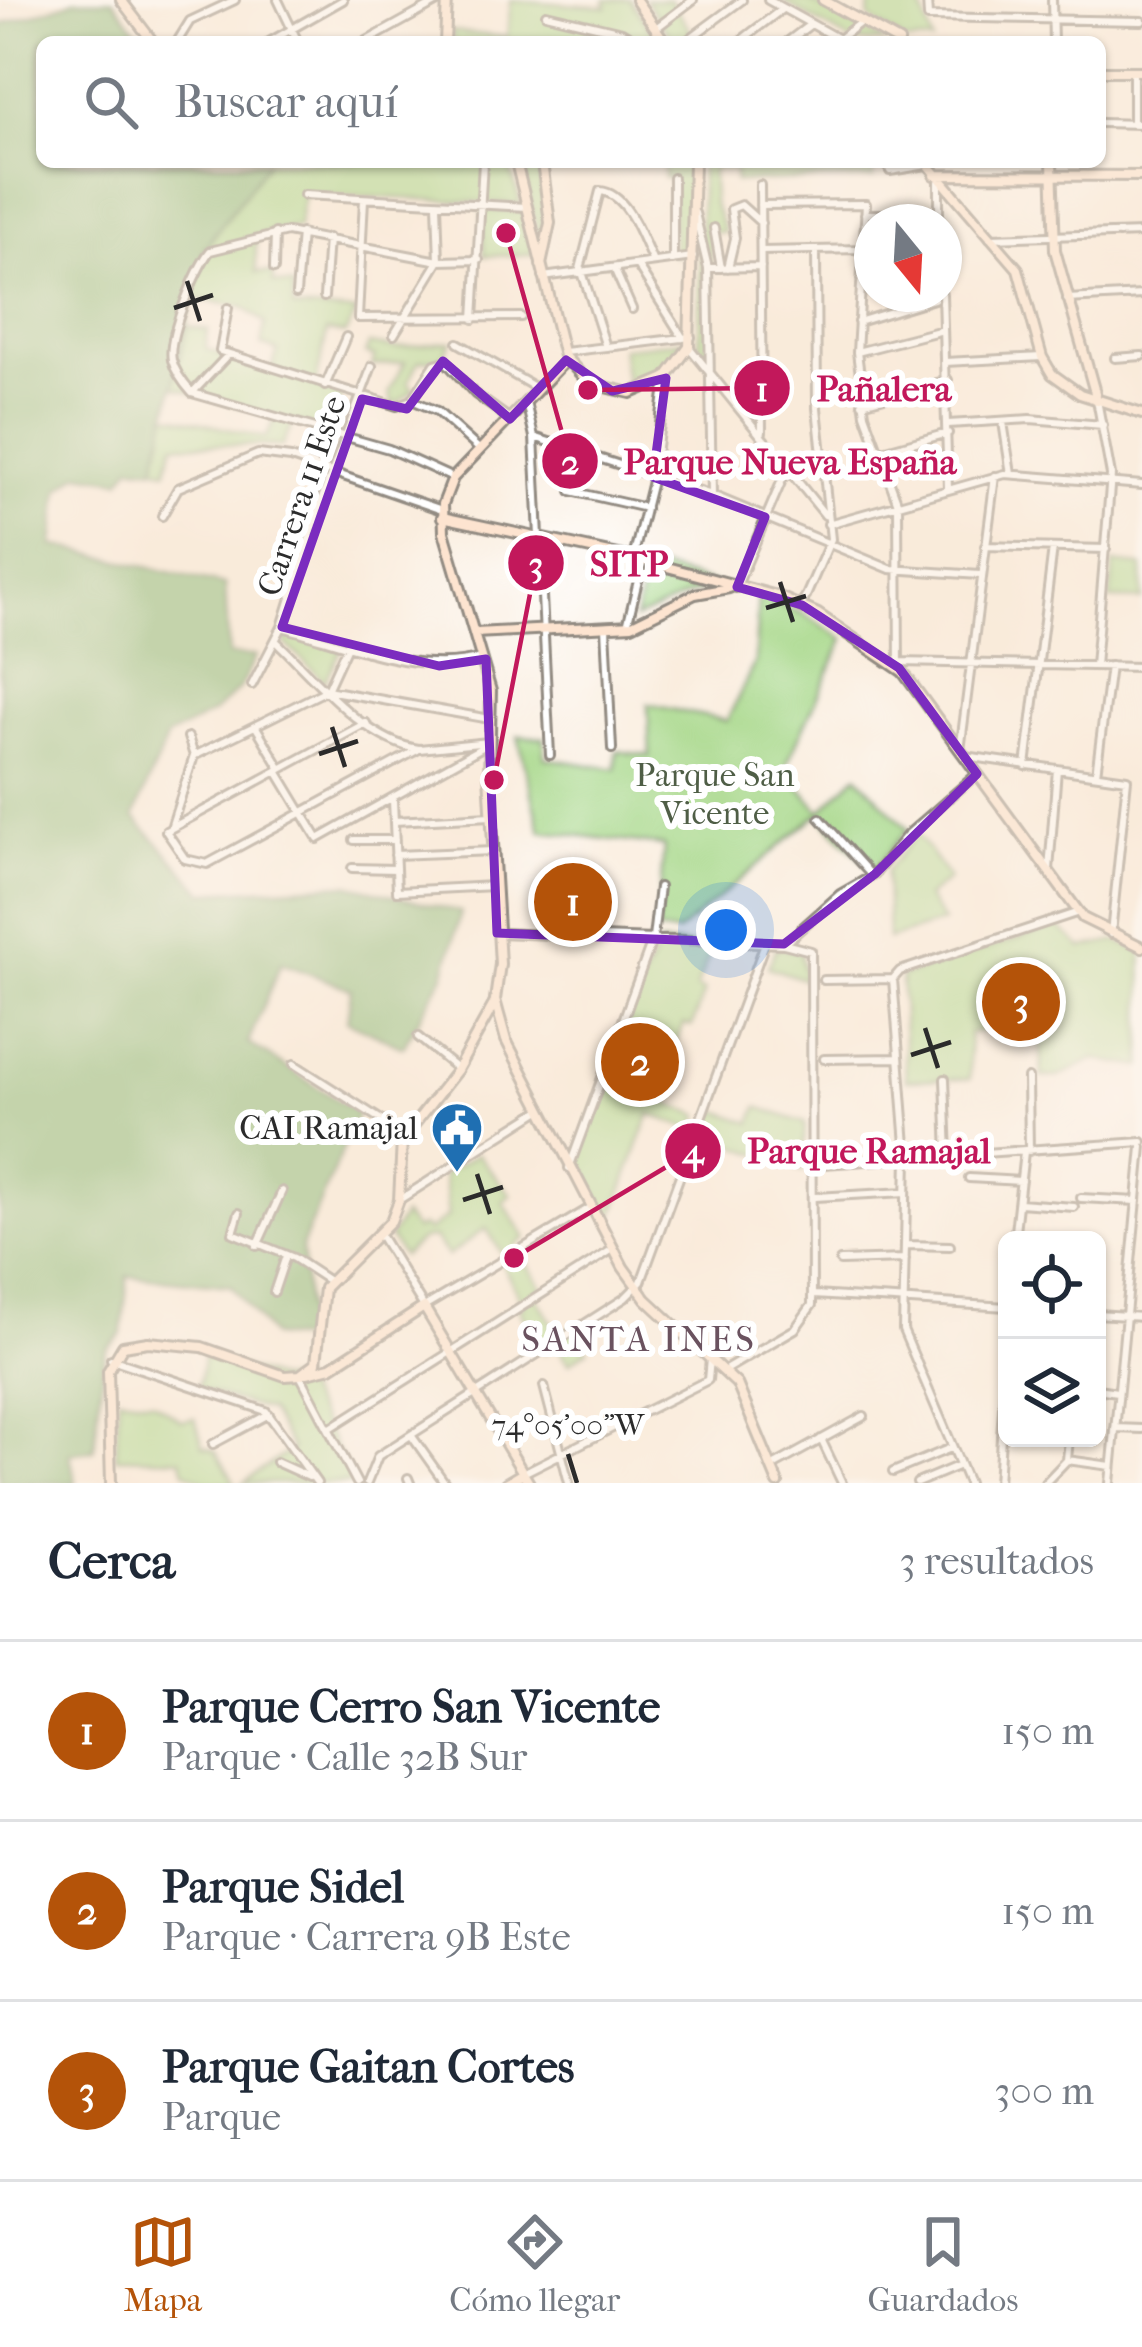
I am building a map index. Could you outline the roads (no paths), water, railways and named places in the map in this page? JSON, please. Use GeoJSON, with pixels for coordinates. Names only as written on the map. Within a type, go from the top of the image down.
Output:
{"type":"FeatureCollection","features":[{"type":"Feature","properties":{"kind":"street"},"geometry":{"type":"LineString","coordinates":[[121,0],[148,36]]}},
{"type":"Feature","properties":{"kind":"street"},"geometry":{"type":"LineString","coordinates":[[181,36],[190,21],[235,0]]}},
{"type":"Feature","properties":{"kind":"street"},"geometry":{"type":"LineString","coordinates":[[278,0],[294,36]]}},
{"type":"Feature","properties":{"kind":"street"},"geometry":{"type":"LineString","coordinates":[[280,36],[343,0]]}},
{"type":"Feature","properties":{"kind":"street"},"geometry":{"type":"LineString","coordinates":[[376,36],[444,0],[444,36]]}},
{"type":"Feature","properties":{"kind":"street"},"geometry":{"type":"LineString","coordinates":[[656,28],[693,0]]}},
{"type":"Feature","properties":{"kind":"street"},"geometry":{"type":"LineString","coordinates":[[693,36],[742,0]]}},
{"type":"Feature","properties":{"kind":"street"},"geometry":{"type":"LineString","coordinates":[[768,0],[831,36]]}},
{"type":"Feature","properties":{"kind":"street"},"geometry":{"type":"LineString","coordinates":[[823,0],[887,36]]}},
{"type":"Feature","properties":{"kind":"street"},"geometry":{"type":"LineString","coordinates":[[927,0],[928,17],[1142,21]]}},
{"type":"Feature","properties":{"kind":"street"},"geometry":{"type":"LineString","coordinates":[[1052,0],[1053,36]]}},
{"type":"Feature","properties":{"kind":"street"},"geometry":{"type":"LineString","coordinates":[[638,1],[661,36]]}},
{"type":"Feature","properties":{"kind":"street"},"geometry":{"type":"LineString","coordinates":[[747,36],[782,10]]}},
{"type":"Feature","properties":{"kind":"street"},"geometry":{"type":"LineString","coordinates":[[546,14],[623,36]]}},
{"type":"Feature","properties":{"kind":"street"},"geometry":{"type":"LineString","coordinates":[[845,36],[862,21]]}},
{"type":"Feature","properties":{"kind":"street"},"geometry":{"type":"LineString","coordinates":[[795,36],[812,24]]}},
{"type":"Feature","properties":{"kind":"street"},"geometry":{"type":"LineString","coordinates":[[1106,71],[1137,71],[1137,124],[1106,123]]}},
{"type":"Feature","properties":{"kind":"street"},"geometry":{"type":"LineString","coordinates":[[475,320],[483,168]]}},
{"type":"Feature","properties":{"kind":"street"},"geometry":{"type":"LineString","coordinates":[[517,168],[564,356],[583,380],[611,392],[642,391],[666,378]]}},
{"type":"Feature","properties":{"kind":"street"},"geometry":{"type":"LineString","coordinates":[[541,266],[550,230],[543,168]]}},
{"type":"Feature","properties":{"kind":"street"},"geometry":{"type":"LineString","coordinates":[[627,626],[666,378],[688,341],[694,168]]}},
{"type":"Feature","properties":{"kind":"street"},"geometry":{"type":"LineString","coordinates":[[929,168],[1020,275],[1043,361],[1066,387],[1142,414]]}},
{"type":"Feature","properties":{"kind":"street"},"geometry":{"type":"LineString","coordinates":[[951,168],[951,175]]}},
{"type":"Feature","properties":{"kind":"street"},"geometry":{"type":"LineString","coordinates":[[1052,168],[1053,236],[1102,425],[1110,482],[1095,666]]}},
{"type":"Feature","properties":{"kind":"street"},"geometry":{"type":"LineString","coordinates":[[936,179],[951,175],[1142,176]]}},
{"type":"Feature","properties":{"kind":"street"},"geometry":{"type":"LineString","coordinates":[[673,178],[673,260]]}},
{"type":"Feature","properties":{"kind":"street"},"geometry":{"type":"LineString","coordinates":[[936,179],[938,204]]}},
{"type":"Feature","properties":{"kind":"street"},"geometry":{"type":"LineString","coordinates":[[760,185],[762,432]]}},
{"type":"Feature","properties":{"kind":"street"},"geometry":{"type":"LineString","coordinates":[[673,194],[693,187]]}},
{"type":"Feature","properties":{"kind":"street"},"geometry":{"type":"LineString","coordinates":[[606,347],[580,272],[596,194],[605,190],[629,215],[653,262]]}},
{"type":"Feature","properties":{"kind":"street"},"geometry":{"type":"LineString","coordinates":[[304,196],[527,207],[548,201]]}},
{"type":"Feature","properties":{"kind":"street"},"geometry":{"type":"LineString","coordinates":[[364,199],[358,318],[521,317]]}},
{"type":"Feature","properties":{"kind":"street"},"geometry":{"type":"LineString","coordinates":[[394,335],[439,261],[437,204]]}},
{"type":"Feature","properties":{"kind":"street"},"geometry":{"type":"LineString","coordinates":[[760,205],[854,204]]}},
{"type":"Feature","properties":{"kind":"street"},"geometry":{"type":"LineString","coordinates":[[724,268],[733,205],[760,223]]}},
{"type":"Feature","properties":{"kind":"street"},"geometry":{"type":"LineString","coordinates":[[693,208],[708,268],[712,495]]}},
{"type":"Feature","properties":{"kind":"street"},"geometry":{"type":"LineString","coordinates":[[714,228],[724,268]]}},
{"type":"Feature","properties":{"kind":"street"},"geometry":{"type":"LineString","coordinates":[[989,238],[1142,232]]}},
{"type":"Feature","properties":{"kind":"street"},"geometry":{"type":"LineString","coordinates":[[453,478],[388,449],[192,393],[174,366],[174,338],[187,292],[205,256],[275,233],[360,242],[439,261],[478,260]]}},
{"type":"Feature","properties":{"kind":"street"},"geometry":{"type":"LineString","coordinates":[[274,269],[275,233]]}},
{"type":"Feature","properties":{"kind":"street"},"geometry":{"type":"LineString","coordinates":[[296,294],[301,233]]}},
{"type":"Feature","properties":{"kind":"street"},"geometry":{"type":"LineString","coordinates":[[324,297],[328,238]]}},
{"type":"Feature","properties":{"kind":"street"},"geometry":{"type":"LineString","coordinates":[[802,605],[830,544],[817,408],[816,250]]}},
{"type":"Feature","properties":{"kind":"street"},"geometry":{"type":"LineString","coordinates":[[761,251],[854,252]]}},
{"type":"Feature","properties":{"kind":"street"},"geometry":{"type":"LineString","coordinates":[[543,278],[693,257]]}},
{"type":"Feature","properties":{"kind":"street"},"geometry":{"type":"LineString","coordinates":[[637,265],[688,341],[828,524]]}},
{"type":"Feature","properties":{"kind":"street"},"geometry":{"type":"LineString","coordinates":[[708,268],[761,267]]}},
{"type":"Feature","properties":{"kind":"street"},"geometry":{"type":"LineString","coordinates":[[614,268],[632,309]]}},
{"type":"Feature","properties":{"kind":"street"},"geometry":{"type":"LineString","coordinates":[[1067,299],[1142,295]]}},
{"type":"Feature","properties":{"kind":"street"},"geometry":{"type":"LineString","coordinates":[[229,308],[220,351],[362,399],[403,405],[441,361],[509,418]]}},
{"type":"Feature","properties":{"kind":"street"},"geometry":{"type":"LineString","coordinates":[[859,312],[862,403],[898,504],[896,664]]}},
{"type":"Feature","properties":{"kind":"street"},"geometry":{"type":"LineString","coordinates":[[858,322],[889,312]]}},
{"type":"Feature","properties":{"kind":"street"},"geometry":{"type":"LineString","coordinates":[[940,312],[947,380],[948,489]]}},
{"type":"Feature","properties":{"kind":"street"},"geometry":{"type":"LineString","coordinates":[[857,352],[943,330]]}},
{"type":"Feature","properties":{"kind":"street"},"geometry":{"type":"LineString","coordinates":[[325,386],[346,338]]}},
{"type":"Feature","properties":{"kind":"street"},"geometry":{"type":"LineString","coordinates":[[688,341],[606,347],[564,356],[453,478],[442,513],[483,658],[491,719],[495,1000],[508,1047],[636,1287],[725,1370],[754,1414],[778,1483]]}},
{"type":"Feature","properties":{"kind":"street"},"geometry":{"type":"LineString","coordinates":[[458,343],[538,389]]}},
{"type":"Feature","properties":{"kind":"street"},"geometry":{"type":"LineString","coordinates":[[192,393],[230,353]]}},
{"type":"Feature","properties":{"kind":"street"},"geometry":{"type":"LineString","coordinates":[[1115,358],[1142,356]]}},
{"type":"Feature","properties":{"kind":"street"},"geometry":{"type":"LineString","coordinates":[[945,362],[1043,361]]}},
{"type":"Feature","properties":{"kind":"street","name":"Carrera 11 Este"},"geometry":{"type":"LineString","coordinates":[[252,685],[276,641],[372,366]]}},
{"type":"Feature","properties":{"kind":"street"},"geometry":{"type":"LineString","coordinates":[[862,403],[947,380]]}},
{"type":"Feature","properties":{"kind":"street"},"geometry":{"type":"LineString","coordinates":[[412,400],[437,411],[480,449]]}},
{"type":"Feature","properties":{"kind":"street"},"geometry":{"type":"LineString","coordinates":[[526,401],[534,436],[550,755]]}},
{"type":"Feature","properties":{"kind":"street"},"geometry":{"type":"LineString","coordinates":[[878,452],[948,429],[1004,422],[1102,425]]}},
{"type":"Feature","properties":{"kind":"street"},"geometry":{"type":"LineString","coordinates":[[1004,422],[1011,474]]}},
{"type":"Feature","properties":{"kind":"street"},"geometry":{"type":"LineString","coordinates":[[534,436],[712,495],[898,572],[980,575]]}},
{"type":"Feature","properties":{"kind":"street"},"geometry":{"type":"LineString","coordinates":[[162,516],[178,488],[258,454],[291,458],[442,513],[638,559],[802,605],[896,664],[1078,912],[1142,947]]}},
{"type":"Feature","properties":{"kind":"street"},"geometry":{"type":"LineString","coordinates":[[736,588],[788,466]]}},
{"type":"Feature","properties":{"kind":"street"},"geometry":{"type":"LineString","coordinates":[[828,524],[1011,474],[1142,485]]}},
{"type":"Feature","properties":{"kind":"street"},"geometry":{"type":"LineString","coordinates":[[962,753],[969,663],[995,476]]}},
{"type":"Feature","properties":{"kind":"street"},"geometry":{"type":"LineString","coordinates":[[571,491],[646,508]]}},
{"type":"Feature","properties":{"kind":"street"},"geometry":{"type":"LineString","coordinates":[[985,546],[1106,549]]}},
{"type":"Feature","properties":{"kind":"street"},"geometry":{"type":"LineString","coordinates":[[1026,766],[1052,548]]}},
{"type":"Feature","properties":{"kind":"street"},"geometry":{"type":"LineString","coordinates":[[475,633],[627,626],[695,594],[736,588]]}},
{"type":"Feature","properties":{"kind":"street"},"geometry":{"type":"LineString","coordinates":[[281,627],[440,666],[483,658]]}},
{"type":"Feature","properties":{"kind":"street"},"geometry":{"type":"LineString","coordinates":[[606,627],[612,749]]}},
{"type":"Feature","properties":{"kind":"street"},"geometry":{"type":"LineString","coordinates":[[276,641],[366,723],[403,746],[419,749],[490,742]]}},
{"type":"Feature","properties":{"kind":"street"},"geometry":{"type":"LineString","coordinates":[[194,756],[327,689],[348,644]]}},
{"type":"Feature","properties":{"kind":"street"},"geometry":{"type":"LineString","coordinates":[[896,664],[1142,667]]}},
{"type":"Feature","properties":{"kind":"street"},"geometry":{"type":"LineString","coordinates":[[1096,774],[1110,666]]}},
{"type":"Feature","properties":{"kind":"street"},"geometry":{"type":"LineString","coordinates":[[327,689],[491,719]]}},
{"type":"Feature","properties":{"kind":"street"},"geometry":{"type":"LineString","coordinates":[[168,830],[366,723]]}},
{"type":"Feature","properties":{"kind":"street"},"geometry":{"type":"LineString","coordinates":[[256,727],[319,839],[490,742]]}},
{"type":"Feature","properties":{"kind":"street"},"geometry":{"type":"LineString","coordinates":[[188,737],[194,756],[168,830],[185,859],[199,865],[419,749]]}},
{"type":"Feature","properties":{"kind":"street"},"geometry":{"type":"LineString","coordinates":[[962,753],[1127,778],[1111,934]]}},
{"type":"Feature","properties":{"kind":"street"},"geometry":{"type":"LineString","coordinates":[[1048,870],[1057,769]]}},
{"type":"Feature","properties":{"kind":"street"},"geometry":{"type":"LineString","coordinates":[[784,944],[840,894],[872,876],[914,829],[977,773]]}},
{"type":"Feature","properties":{"kind":"street"},"geometry":{"type":"LineString","coordinates":[[393,800],[397,891],[495,886]]}},
{"type":"Feature","properties":{"kind":"street"},"geometry":{"type":"LineString","coordinates":[[394,821],[491,816]]}},
{"type":"Feature","properties":{"kind":"street"},"geometry":{"type":"LineString","coordinates":[[820,818],[872,876]]}},
{"type":"Feature","properties":{"kind":"street"},"geometry":{"type":"LineString","coordinates":[[354,840],[395,840]]}},
{"type":"Feature","properties":{"kind":"street"},"geometry":{"type":"LineString","coordinates":[[395,855],[493,851]]}},
{"type":"Feature","properties":{"kind":"street"},"geometry":{"type":"LineString","coordinates":[[352,868],[396,869]]}},
{"type":"Feature","properties":{"kind":"street"},"geometry":{"type":"LineString","coordinates":[[569,1168],[653,938],[659,887]]}},
{"type":"Feature","properties":{"kind":"street"},"geometry":{"type":"LineString","coordinates":[[968,1483],[907,1347],[903,1301],[907,1158],[893,979],[900,970],[1078,912]]}},
{"type":"Feature","properties":{"kind":"street"},"geometry":{"type":"LineString","coordinates":[[497,933],[807,947],[813,959],[814,1295],[804,1320],[725,1370]]}},
{"type":"Feature","properties":{"kind":"street"},"geometry":{"type":"LineString","coordinates":[[367,1483],[374,1460],[636,1287],[765,943]]}},
{"type":"Feature","properties":{"kind":"street"},"geometry":{"type":"LineString","coordinates":[[823,980],[893,979]]}},
{"type":"Feature","properties":{"kind":"street"},"geometry":{"type":"LineString","coordinates":[[302,1374],[320,1354],[319,1300],[329,1281],[380,1235],[399,1200],[405,1136],[458,1070],[495,1000]]}},
{"type":"Feature","properties":{"kind":"street"},"geometry":{"type":"LineString","coordinates":[[418,1037],[458,1070]]}},
{"type":"Feature","properties":{"kind":"street"},"geometry":{"type":"LineString","coordinates":[[824,1059],[898,1058]]}},
{"type":"Feature","properties":{"kind":"street"},"geometry":{"type":"LineString","coordinates":[[294,1064],[405,1136]]}},
{"type":"Feature","properties":{"kind":"street"},"geometry":{"type":"LineString","coordinates":[[1015,1231],[1027,1151],[1028,1078]]}},
{"type":"Feature","properties":{"kind":"street"},"geometry":{"type":"LineString","coordinates":[[944,1079],[948,1155]]}},
{"type":"Feature","properties":{"kind":"street"},"geometry":{"type":"LineString","coordinates":[[399,1200],[539,1111]]}},
{"type":"Feature","properties":{"kind":"street"},"geometry":{"type":"LineString","coordinates":[[824,1164],[1142,1144],[1137,1245],[1125,1316],[1110,1483]]}},
{"type":"Feature","properties":{"kind":"street"},"geometry":{"type":"LineString","coordinates":[[969,1178],[1021,1181]]}},
{"type":"Feature","properties":{"kind":"street"},"geometry":{"type":"LineString","coordinates":[[257,1246],[282,1192]]}},
{"type":"Feature","properties":{"kind":"street"},"geometry":{"type":"LineString","coordinates":[[815,1197],[907,1192]]}},
{"type":"Feature","properties":{"kind":"street"},"geometry":{"type":"LineString","coordinates":[[1081,1198],[1137,1201]]}},
{"type":"Feature","properties":{"kind":"street"},"geometry":{"type":"LineString","coordinates":[[1018,1202],[1073,1207]]}},
{"type":"Feature","properties":{"kind":"street"},"geometry":{"type":"LineString","coordinates":[[111,1359],[134,1342],[228,1353],[280,1375],[331,1366],[590,1208]]}},
{"type":"Feature","properties":{"kind":"street"},"geometry":{"type":"LineString","coordinates":[[239,1213],[233,1233],[286,1255],[329,1281]]}},
{"type":"Feature","properties":{"kind":"street"},"geometry":{"type":"LineString","coordinates":[[380,1235],[529,1483]]}},
{"type":"Feature","properties":{"kind":"street"},"geometry":{"type":"LineString","coordinates":[[905,1245],[950,1246]]}},
{"type":"Feature","properties":{"kind":"street"},"geometry":{"type":"LineString","coordinates":[[329,1430],[613,1249]]}},
{"type":"Feature","properties":{"kind":"street"},"geometry":{"type":"LineString","coordinates":[[274,1292],[286,1255]]}},
{"type":"Feature","properties":{"kind":"street"},"geometry":{"type":"LineString","coordinates":[[840,1261],[905,1259]]}},
{"type":"Feature","properties":{"kind":"street"},"geometry":{"type":"LineString","coordinates":[[814,1295],[998,1306]]}},
{"type":"Feature","properties":{"kind":"street"},"geometry":{"type":"LineString","coordinates":[[1106,1315],[1142,1316]]}},
{"type":"Feature","properties":{"kind":"street"},"geometry":{"type":"LineString","coordinates":[[506,1483],[707,1380],[710,1356]]}},
{"type":"Feature","properties":{"kind":"street"},"geometry":{"type":"LineString","coordinates":[[111,1359],[269,1414],[315,1481]]}},
{"type":"Feature","properties":{"kind":"street"},"geometry":{"type":"LineString","coordinates":[[111,1359],[106,1451],[111,1483]]}},
{"type":"Feature","properties":{"kind":"street"},"geometry":{"type":"LineString","coordinates":[[302,1374],[357,1483]]}},
{"type":"Feature","properties":{"kind":"street"},"geometry":{"type":"LineString","coordinates":[[544,1386],[569,1483]]}},
{"type":"Feature","properties":{"kind":"street"},"geometry":{"type":"LineString","coordinates":[[1106,1391],[1118,1393]]}},
{"type":"Feature","properties":{"kind":"street"},"geometry":{"type":"LineString","coordinates":[[213,1444],[269,1414]]}},
{"type":"Feature","properties":{"kind":"street"},"geometry":{"type":"LineString","coordinates":[[772,1466],[863,1416]]}},
{"type":"Feature","properties":{"kind":"street"},"geometry":{"type":"LineString","coordinates":[[1115,1428],[1142,1429]]}},
{"type":"Feature","properties":{"kind":"street"},"geometry":{"type":"LineString","coordinates":[[411,1435],[445,1483]]}},
{"type":"Feature","properties":{"kind":"street"},"geometry":{"type":"LineString","coordinates":[[821,1439],[842,1483]]}},
{"type":"Feature","properties":{"kind":"street"},"geometry":{"type":"LineString","coordinates":[[893,1472],[952,1447]]}},
{"type":"Feature","properties":{"kind":"street"},"geometry":{"type":"LineString","coordinates":[[998,1483],[1002,1447]]}},
{"type":"Feature","properties":{"kind":"street"},"geometry":{"type":"LineString","coordinates":[[1045,1483],[1067,1460],[1068,1447]]}},
{"type":"Feature","properties":{"kind":"street"},"geometry":{"type":"LineString","coordinates":[[1067,1460],[1111,1466]]}},
{"type":"Feature","properties":{"kind":"street"},"geometry":{"type":"LineString","coordinates":[[276,1462],[315,1481]]}},
{"type":"Feature","properties":{"kind":"street"},"geometry":{"type":"LineString","coordinates":[[916,1483],[960,1465]]}},
{"type":"Feature","properties":{"kind":"place","name":"Parque Nueva España"},"geometry":{"type":"Point","coordinates":[506,233]}},
{"type":"Feature","properties":{"kind":"place","name":"Pañalera"},"geometry":{"type":"Point","coordinates":[588,390]}},
{"type":"Feature","properties":{"kind":"place","name":"SITP"},"geometry":{"type":"Point","coordinates":[494,780]}},
{"type":"Feature","properties":{"kind":"place","name":"Parque Cerro San Vicente"},"geometry":{"type":"Point","coordinates":[573,902]}},
{"type":"Feature","properties":{"kind":"place","name":"Parque Gaitan Cortes"},"geometry":{"type":"Point","coordinates":[1021,1002]}},
{"type":"Feature","properties":{"kind":"place","name":"Parque Sidel"},"geometry":{"type":"Point","coordinates":[640,1062]}},
{"type":"Feature","properties":{"kind":"place","name":"CAI Ramajal"},"geometry":{"type":"Point","coordinates":[457,1174]}},
{"type":"Feature","properties":{"kind":"place","name":"Parque Ramajal"},"geometry":{"type":"Point","coordinates":[514,1258]}},
{"type":"Feature","properties":{"kind":"district","name":"SANTA INES"},"geometry":{"type":"Point","coordinates":[639,1339]}},
{"type":"Feature","properties":{"kind":"park label","name":"Parque San Vicente"},"geometry":{"type":"Point","coordinates":[715,794]}}]}
